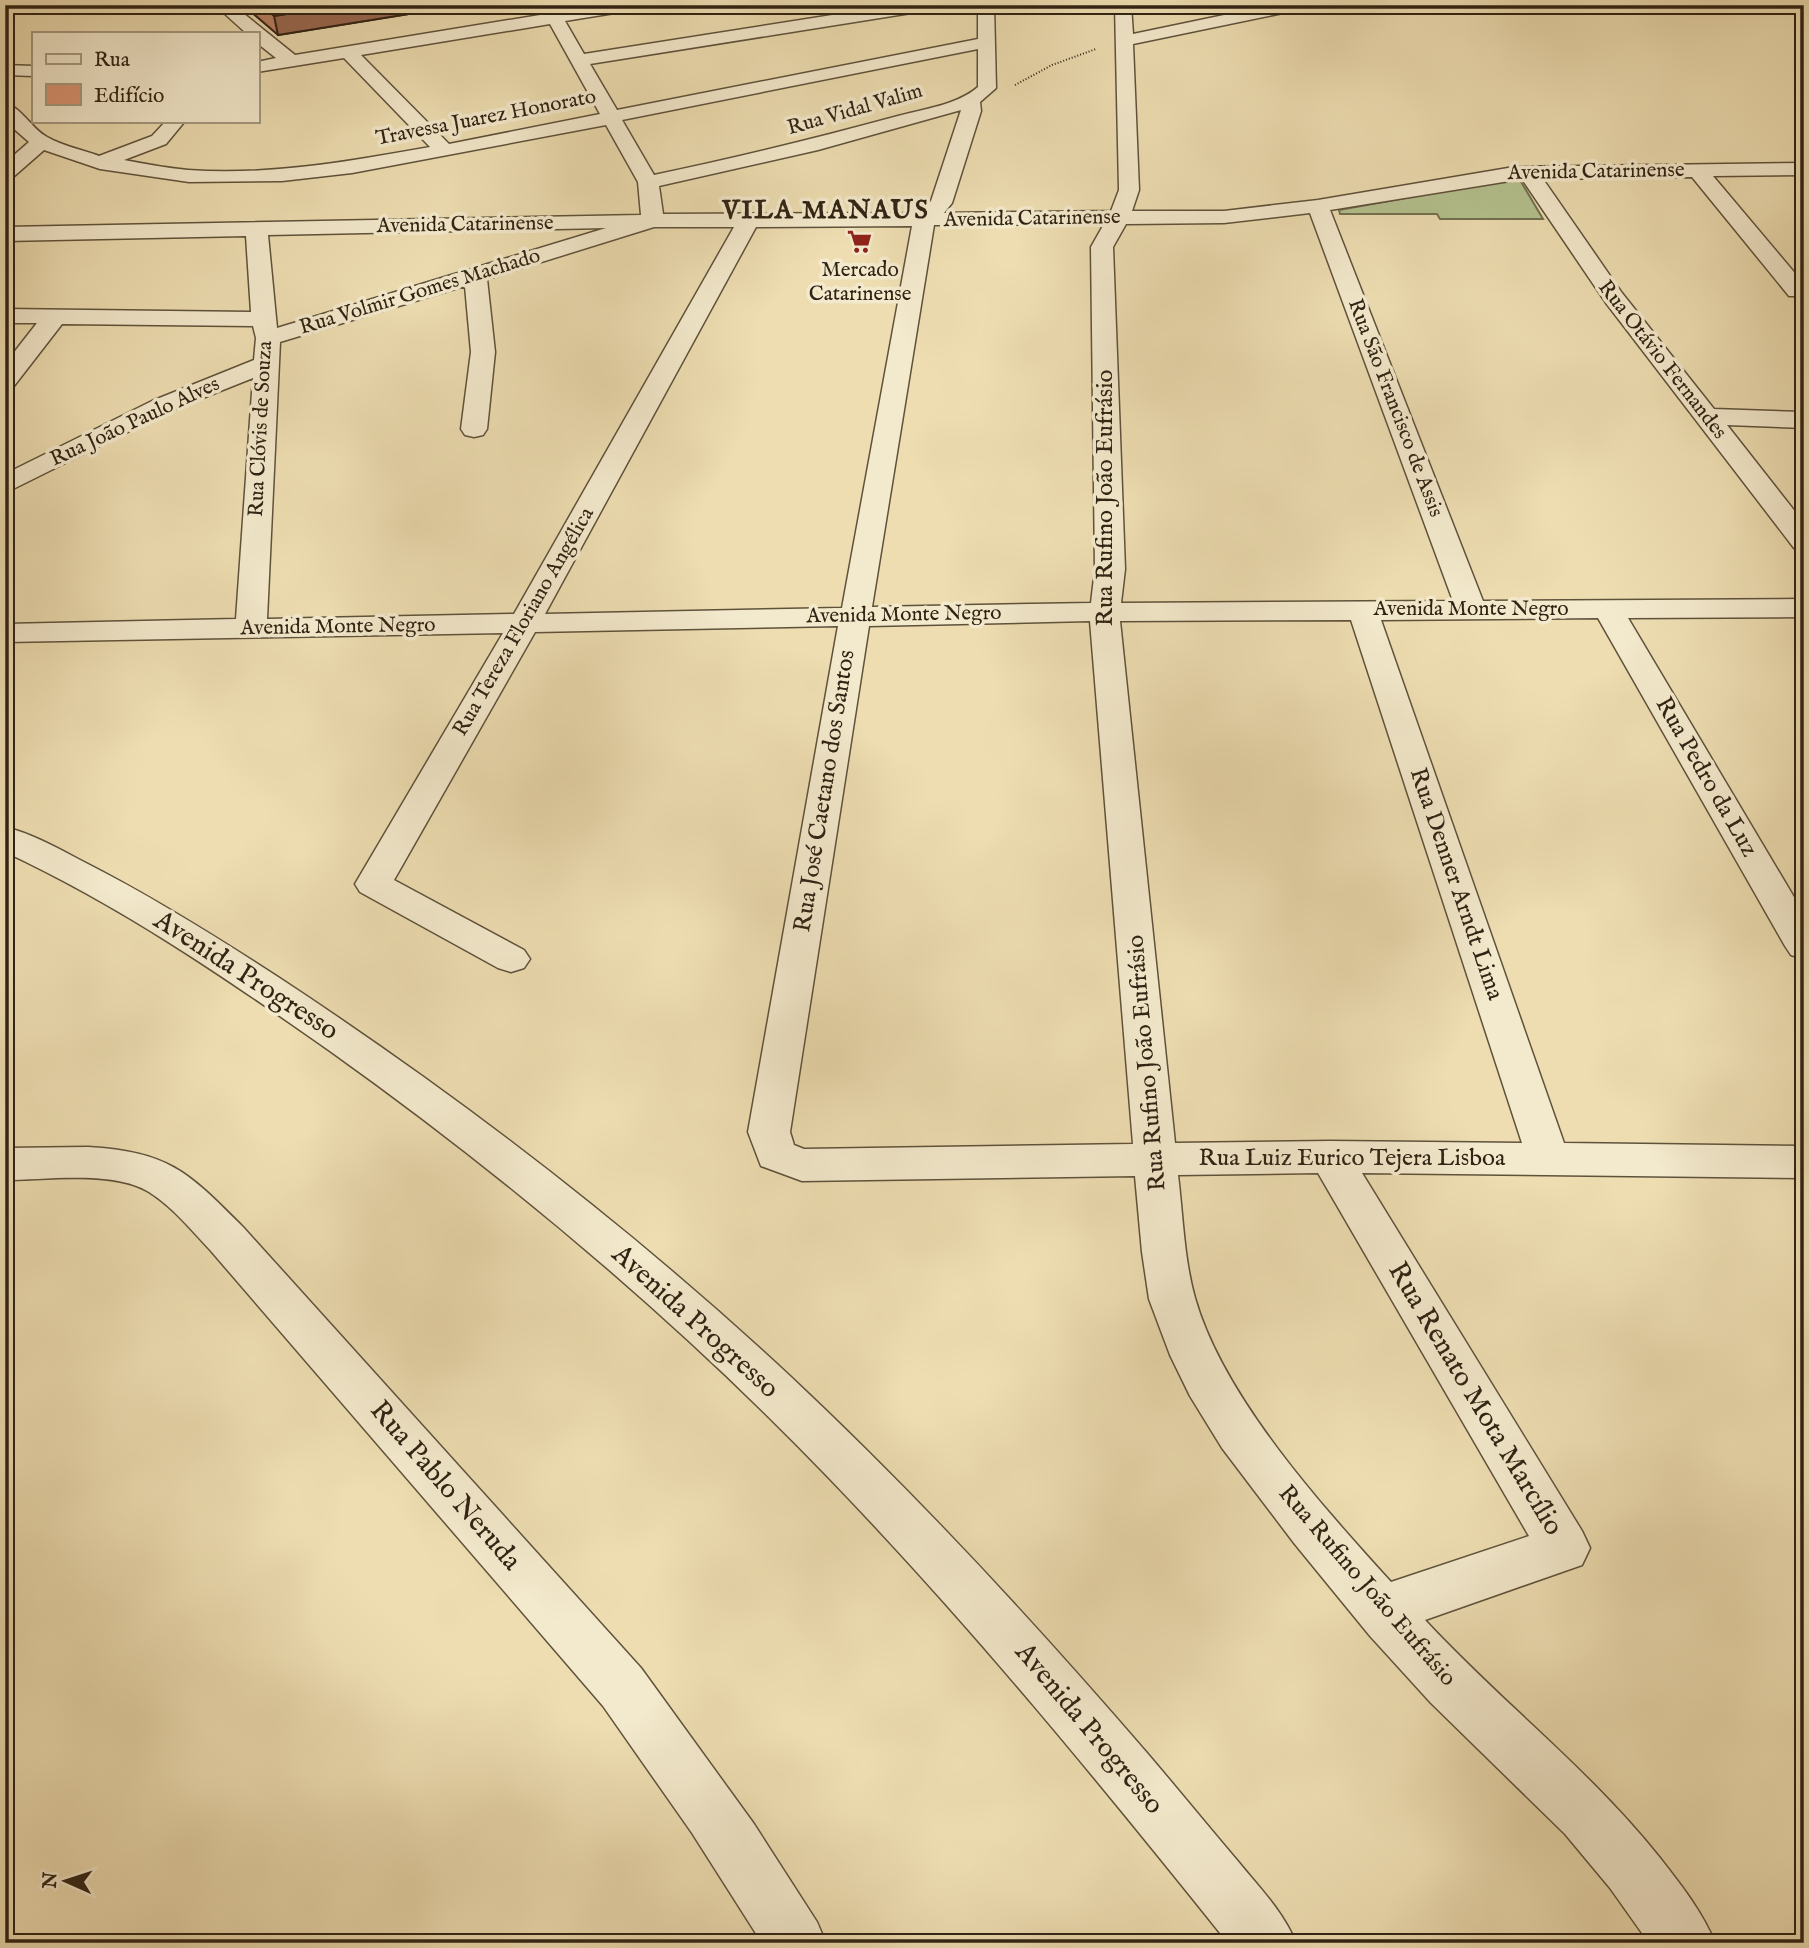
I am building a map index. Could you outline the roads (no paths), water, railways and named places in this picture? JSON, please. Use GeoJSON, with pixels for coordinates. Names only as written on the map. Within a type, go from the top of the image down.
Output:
{"type":"FeatureCollection","features":[{"type":"Feature","properties":{"kind":"street"},"geometry":{"type":"LineString","coordinates":[[223,5],[255,32]]}},
{"type":"Feature","properties":{"kind":"street"},"geometry":{"type":"LineString","coordinates":[[259,67],[633,5]]}},
{"type":"Feature","properties":{"kind":"street"},"geometry":{"type":"LineString","coordinates":[[580,60],[930,5]]}},
{"type":"Feature","properties":{"kind":"street"},"geometry":{"type":"LineString","coordinates":[[925,220],[941,203],[977,96],[987,89],[986,5]]}},
{"type":"Feature","properties":{"kind":"street","name":"Rua Rufino João Eufrásio"},"geometry":{"type":"LineString","coordinates":[[1123,5],[1129,190],[1119,218],[1102,247],[1110,569],[1109,592],[1104,612],[1164,1252],[1172,1298],[1200,1364],[1231,1420],[1276,1483],[1381,1610],[1450,1684],[1570,1798],[1648,1890],[1685,1943]]}},
{"type":"Feature","properties":{"kind":"street"},"geometry":{"type":"LineString","coordinates":[[1124,41],[1286,6]]}},
{"type":"Feature","properties":{"kind":"street"},"geometry":{"type":"LineString","coordinates":[[555,18],[648,182],[653,220]]}},
{"type":"Feature","properties":{"kind":"street"},"geometry":{"type":"LineString","coordinates":[[259,36],[292,62]]}},
{"type":"Feature","properties":{"kind":"street","name":"Travessa Juarez Honorato"},"geometry":{"type":"LineString","coordinates":[[5,109],[23,129],[41,142],[100,163],[160,174],[257,176],[352,167],[579,126],[637,110],[987,42]]}},
{"type":"Feature","properties":{"kind":"street"},"geometry":{"type":"LineString","coordinates":[[349,53],[444,150]]}},
{"type":"Feature","properties":{"kind":"street"},"geometry":{"type":"LineString","coordinates":[[5,70],[32,71]]}},
{"type":"Feature","properties":{"kind":"street","name":"Rua Vidal Valim"},"geometry":{"type":"LineString","coordinates":[[648,182],[792,151],[977,96]]}},
{"type":"Feature","properties":{"kind":"street"},"geometry":{"type":"LineString","coordinates":[[100,163],[159,140],[175,122]]}},
{"type":"Feature","properties":{"kind":"street"},"geometry":{"type":"LineString","coordinates":[[5,174],[41,142]]}},
{"type":"Feature","properties":{"kind":"street","name":"Avenida Catarinense"},"geometry":{"type":"LineString","coordinates":[[5,234],[653,220],[1238,216],[1318,206],[1501,174],[1804,169]]}},
{"type":"Feature","properties":{"kind":"street"},"geometry":{"type":"LineString","coordinates":[[1697,170],[1797,291]]}},
{"type":"Feature","properties":{"kind":"street","name":"Rua Otávio Fernandes"},"geometry":{"type":"LineString","coordinates":[[1528,172],[1614,299],[1804,542]]}},
{"type":"Feature","properties":{"kind":"street","name":"Rua São Francisco de Assis"},"geometry":{"type":"LineString","coordinates":[[1318,206],[1471,609]]}},
{"type":"Feature","properties":{"kind":"street","name":"Rua Volmir Gomes Machado"},"geometry":{"type":"LineString","coordinates":[[266,341],[653,220]]}},
{"type":"Feature","properties":{"kind":"street","name":"Rua José Caetano dos Santos"},"geometry":{"type":"LineString","coordinates":[[776,1155],[769,1132],[919,237],[925,220]]}},
{"type":"Feature","properties":{"kind":"street","name":"Rua Tereza Floriano Angélica"},"geometry":{"type":"LineString","coordinates":[[511,959],[373,884],[525,622],[748,221]]}},
{"type":"Feature","properties":{"kind":"street","name":"Rua Clóvis de Souza"},"geometry":{"type":"LineString","coordinates":[[251,629],[266,341],[257,230]]}},
{"type":"Feature","properties":{"kind":"street"},"geometry":{"type":"LineString","coordinates":[[474,429],[483,352],[475,275]]}},
{"type":"Feature","properties":{"kind":"street"},"geometry":{"type":"LineString","coordinates":[[5,316],[55,317],[266,341]]}},
{"type":"Feature","properties":{"kind":"street"},"geometry":{"type":"LineString","coordinates":[[5,381],[55,317]]}},
{"type":"Feature","properties":{"kind":"street","name":"Rua João Paulo Alves"},"geometry":{"type":"LineString","coordinates":[[5,485],[161,406],[266,341]]}},
{"type":"Feature","properties":{"kind":"street"},"geometry":{"type":"LineString","coordinates":[[1706,417],[1804,420]]}},
{"type":"Feature","properties":{"kind":"street","name":"Rua Pedro da Luz"},"geometry":{"type":"LineString","coordinates":[[1607,608],[1804,946]]}},
{"type":"Feature","properties":{"kind":"street","name":"Avenida Monte Negro"},"geometry":{"type":"LineString","coordinates":[[5,633],[1104,612],[1804,608]]}},
{"type":"Feature","properties":{"kind":"street","name":"Rua Denner Arndt Lima"},"geometry":{"type":"LineString","coordinates":[[1363,610],[1548,1158]]}},
{"type":"Feature","properties":{"kind":"street","name":"Avenida Progresso"},"geometry":{"type":"LineString","coordinates":[[5,838],[45,856],[140,908],[235,966],[365,1054],[476,1136],[701,1324],[910,1528],[1017,1644],[1266,1943]]}},
{"type":"Feature","properties":{"kind":"street","name":"Rua Luiz Eurico Tejera Lisboa"},"geometry":{"type":"LineString","coordinates":[[776,1155],[802,1166],[1330,1157],[1804,1161]]}},
{"type":"Feature","properties":{"kind":"street","name":"Rua Renato Mota Marcílio"},"geometry":{"type":"LineString","coordinates":[[1330,1157],[1564,1548],[1381,1610]]}},
{"type":"Feature","properties":{"kind":"street","name":"Rua Pablo Neruda"},"geometry":{"type":"LineString","coordinates":[[5,1164],[85,1164],[143,1171],[163,1179],[189,1200],[227,1239],[622,1687],[695,1785],[796,1943]]}},
{"type":"Feature","properties":{"kind":"place","name":"Mercado Catarinense"},"geometry":{"type":"Point","coordinates":[860,241]}},
{"type":"Feature","properties":{"kind":"district","name":"VILA MANAUS"},"geometry":{"type":"Point","coordinates":[826,210]}}]}
